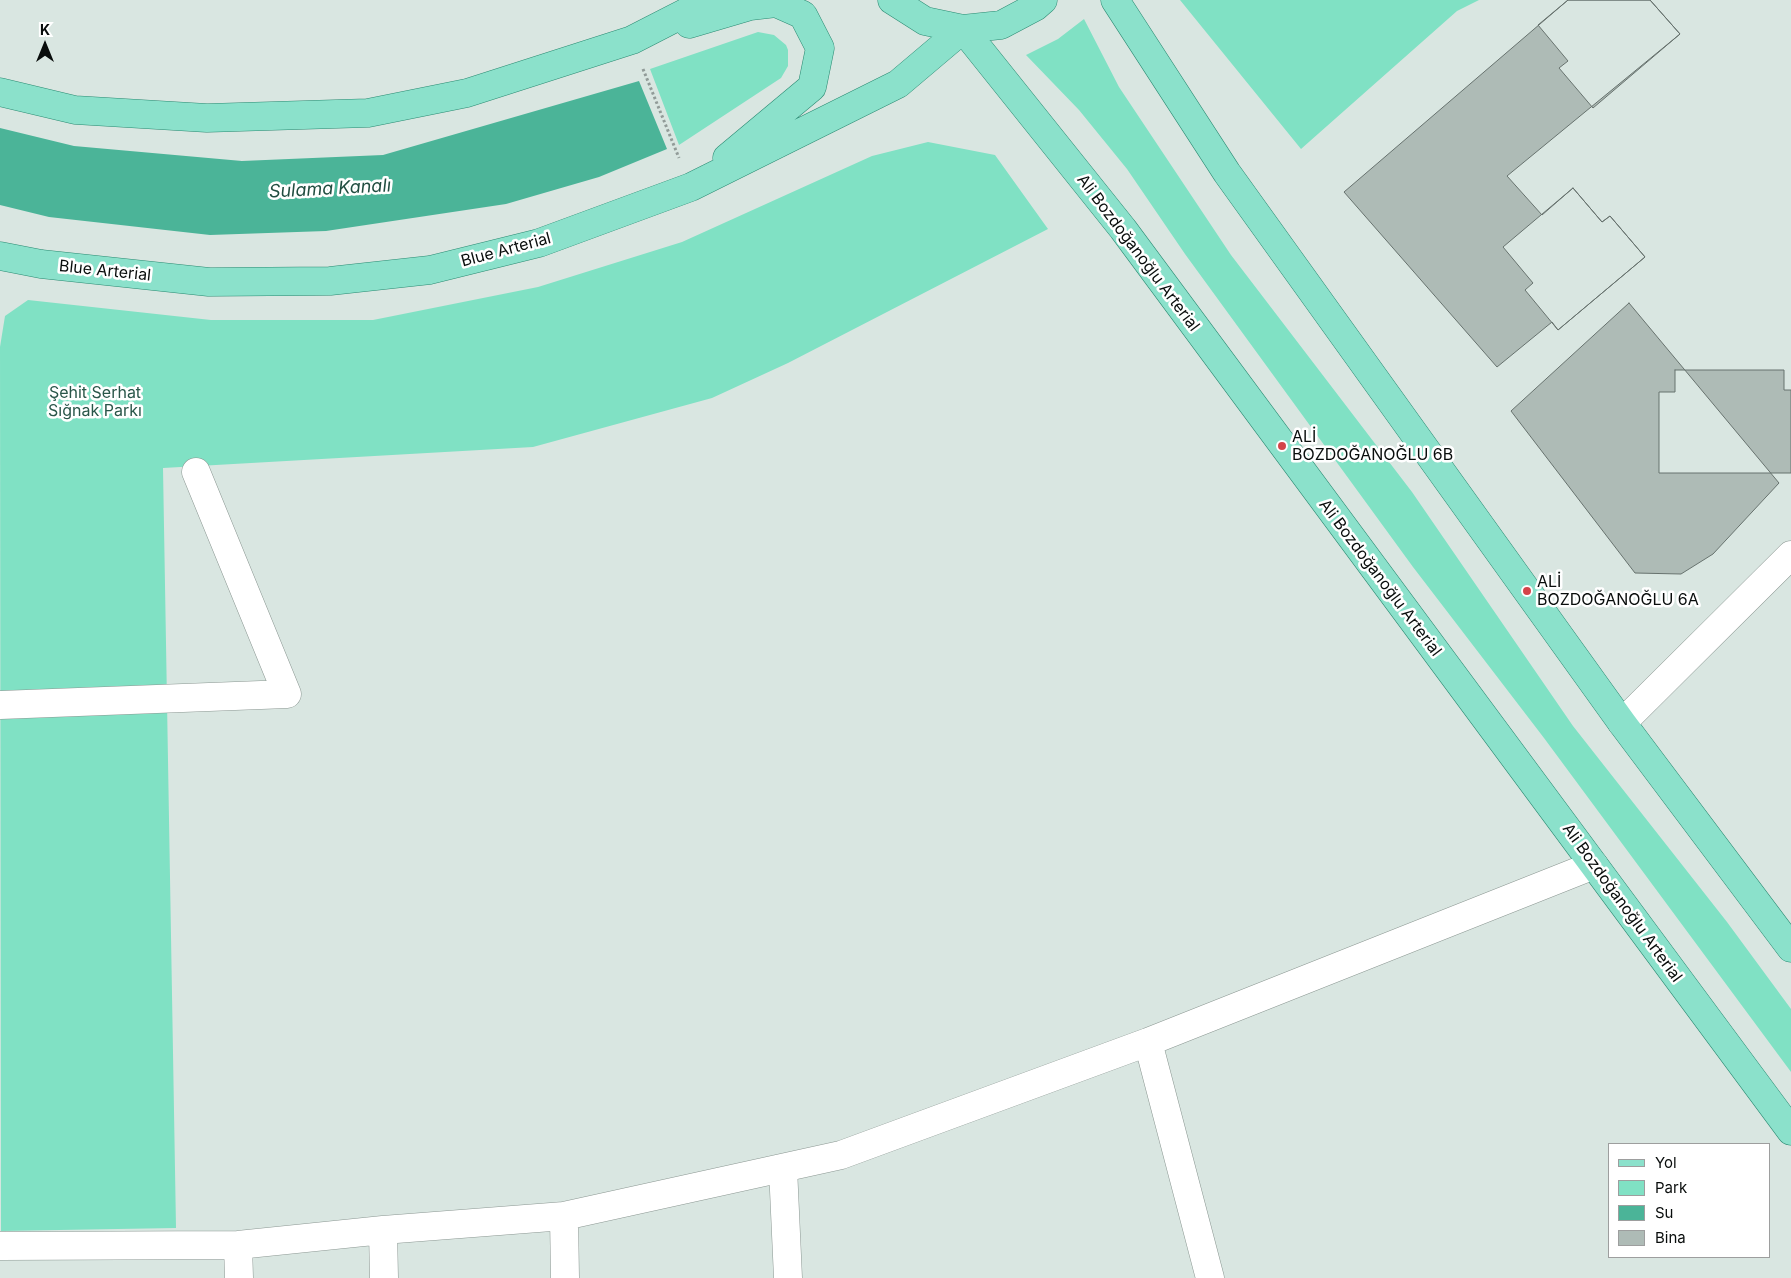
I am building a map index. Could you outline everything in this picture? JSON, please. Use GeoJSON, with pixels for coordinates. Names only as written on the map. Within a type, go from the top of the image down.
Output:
{"type":"FeatureCollection","features":[{"type":"Feature","properties":{"kind":"main road"},"geometry":{"type":"LineString","coordinates":[[632,40],[710,0]]}},
{"type":"Feature","properties":{"kind":"main road"},"geometry":{"type":"LineString","coordinates":[[892,0],[925,21],[963,29],[1001,25],[1035,7],[1043,0]]}},
{"type":"Feature","properties":{"kind":"main road"},"geometry":{"type":"LineString","coordinates":[[1115,0],[1226,173],[1622,723],[1791,948]]}},
{"type":"Feature","properties":{"kind":"main road"},"geometry":{"type":"LineString","coordinates":[[0,92],[75,110],[207,118],[368,113],[467,93],[632,40],[750,6],[776,3],[803,15],[820,48],[812,87],[691,187]]}},
{"type":"Feature","properties":{"kind":"main road","name":"Blue Arterial"},"geometry":{"type":"LineString","coordinates":[[0,256],[41,264],[208,282],[339,280],[430,270],[530,245],[691,187],[898,84],[963,29]]}},
{"type":"Feature","properties":{"kind":"main road","name":"Ali Bozdoğanoğlu Arterial"},"geometry":{"type":"LineString","coordinates":[[963,29],[1122,229],[1791,1131]]}},
{"type":"Feature","properties":{"kind":"street"},"geometry":{"type":"LineString","coordinates":[[0,705],[287,694],[196,472]]}},
{"type":"Feature","properties":{"kind":"street"},"geometry":{"type":"LineString","coordinates":[[1622,723],[1791,554]]}},
{"type":"Feature","properties":{"kind":"street"},"geometry":{"type":"LineString","coordinates":[[0,1246],[238,1244],[383,1230],[564,1216],[841,1155],[1148,1042],[1594,865]]}},
{"type":"Feature","properties":{"kind":"street"},"geometry":{"type":"LineString","coordinates":[[1148,1042],[1210,1278]]}},
{"type":"Feature","properties":{"kind":"street"},"geometry":{"type":"LineString","coordinates":[[783,1168],[788,1278]]}},
{"type":"Feature","properties":{"kind":"street"},"geometry":{"type":"LineString","coordinates":[[564,1216],[565,1278]]}},
{"type":"Feature","properties":{"kind":"street"},"geometry":{"type":"LineString","coordinates":[[383,1230],[384,1278]]}},
{"type":"Feature","properties":{"kind":"street"},"geometry":{"type":"LineString","coordinates":[[238,1244],[239,1278]]}},
{"type":"Feature","properties":{"kind":"path"},"geometry":{"type":"LineString","coordinates":[[642,68],[679,158]]}},
{"type":"Feature","properties":{"kind":"green space"},"geometry":{"type":"Polygon","coordinates":[[[1180,0],[1479,0],[1457,11],[1301,149],[1180,0]]]}},
{"type":"Feature","properties":{"kind":"green space"},"geometry":{"type":"Polygon","coordinates":[[[1084,19],[1119,87],[1231,255],[1412,492],[1573,726],[1727,922],[1791,1009],[1791,1072],[1544,738],[1413,567],[1185,254],[1127,169],[1079,110],[1026,55],[1058,39],[1084,19]]]}},
{"type":"Feature","properties":{"kind":"green space"},"geometry":{"type":"Polygon","coordinates":[[[758,32],[774,35],[786,45],[788,50],[788,66],[781,78],[679,145],[650,69],[758,32]]]}},
{"type":"Feature","properties":{"kind":"green space","name":"Şehit Serhat Sığnak Parkı"},"geometry":{"type":"Polygon","coordinates":[[[928,142],[995,155],[1048,229],[788,363],[712,398],[533,447],[163,468],[176,1228],[1,1231],[0,347],[5,316],[28,300],[211,320],[373,320],[538,287],[682,242],[872,156],[928,142]]]}},
{"type":"Feature","properties":{"kind":"water","name":"Sulama Kanalı"},"geometry":{"type":"Polygon","coordinates":[[[639,81],[667,149],[599,177],[506,204],[326,231],[210,235],[49,217],[0,205],[0,128],[74,146],[242,161],[383,155],[639,81]]]}},
{"type":"Feature","properties":{"kind":"building"},"geometry":{"type":"Polygon","coordinates":[[[1568,0],[1650,0],[1680,34],[1593,108],[1559,68],[1568,61],[1538,25],[1568,0]]]}},
{"type":"Feature","properties":{"kind":"building"},"geometry":{"type":"Polygon","coordinates":[[[1568,0],[1650,0],[1680,34],[1507,176],[1542,215],[1573,188],[1602,222],[1610,216],[1645,257],[1558,330],[1552,322],[1497,367],[1344,192],[1568,0]]]}},
{"type":"Feature","properties":{"kind":"building"},"geometry":{"type":"Polygon","coordinates":[[[1573,188],[1602,222],[1610,216],[1645,257],[1558,330],[1525,290],[1533,283],[1503,247],[1573,188]]]}},
{"type":"Feature","properties":{"kind":"building"},"geometry":{"type":"Polygon","coordinates":[[[1629,303],[1779,483],[1713,554],[1681,574],[1635,573],[1511,411],[1629,303]]]}},
{"type":"Feature","properties":{"kind":"building"},"geometry":{"type":"Polygon","coordinates":[[[1675,370],[1784,370],[1784,390],[1791,390],[1791,473],[1659,473],[1659,392],[1675,392],[1675,370]]]}},
{"type":"Feature","properties":{"kind":"place","name":"ALİ BOZDOĞANOĞLU 6B"},"geometry":{"type":"Point","coordinates":[1282,446]}},
{"type":"Feature","properties":{"kind":"place","name":"ALİ BOZDOĞANOĞLU 6A"},"geometry":{"type":"Point","coordinates":[1527,591]}}]}
